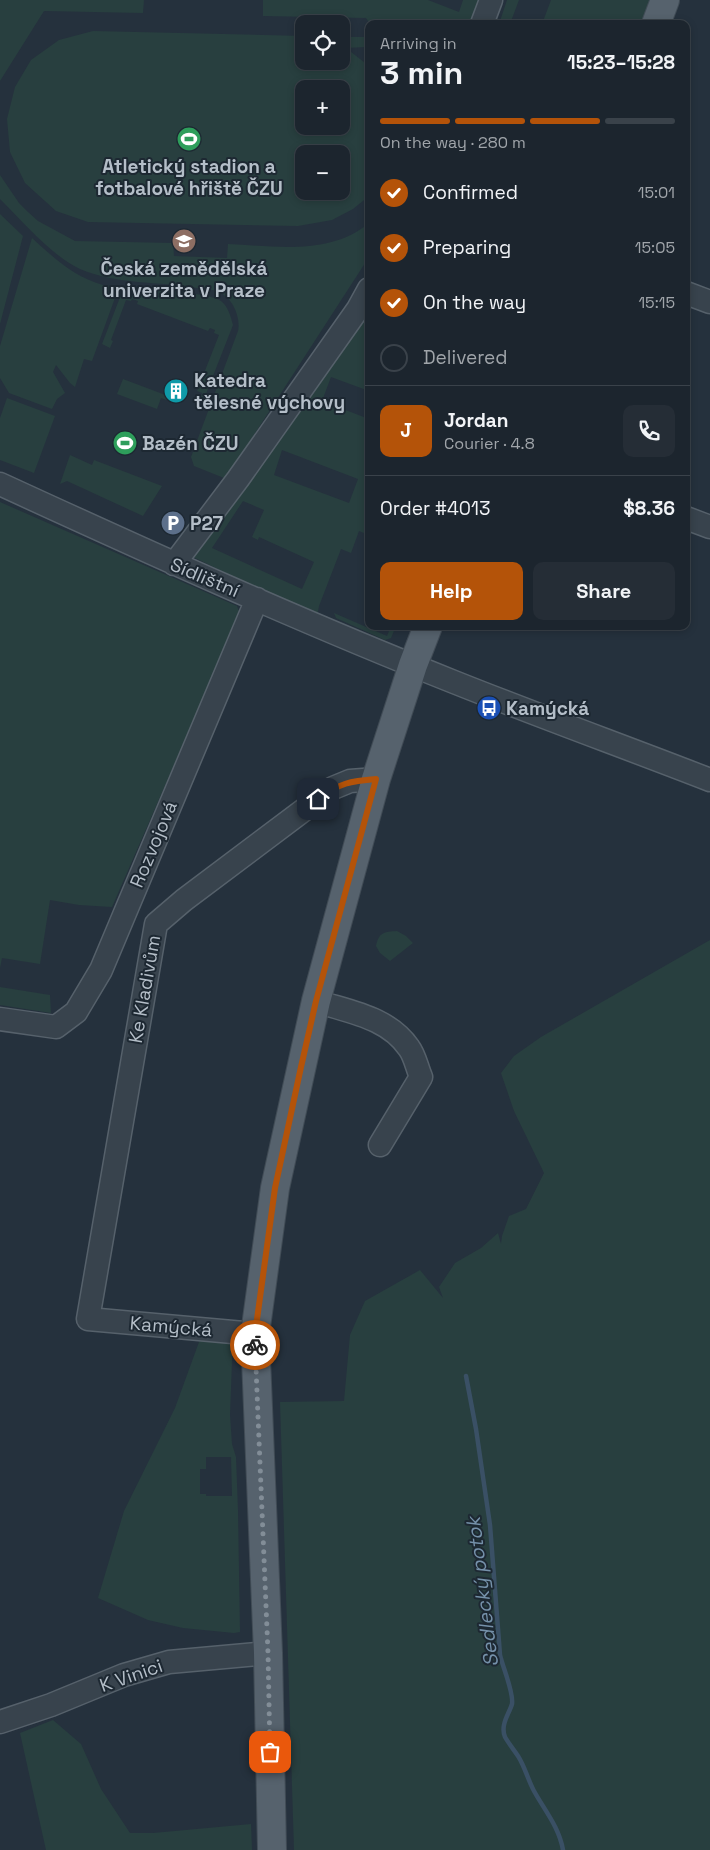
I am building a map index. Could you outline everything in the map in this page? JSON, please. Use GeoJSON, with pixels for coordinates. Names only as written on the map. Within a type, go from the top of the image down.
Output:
{"type":"FeatureCollection","features":[{"type":"Feature","properties":{"kind":"main road"},"geometry":{"type":"LineString","coordinates":[[658,20],[665,0]]}},
{"type":"Feature","properties":{"kind":"main road"},"geometry":{"type":"LineString","coordinates":[[272,1850],[268,1653],[255,1334],[275,1188],[316,1001],[376,779],[413,665],[426,630]]}},
{"type":"Feature","properties":{"kind":"street"},"geometry":{"type":"LineString","coordinates":[[484,20],[491,0]]}},
{"type":"Feature","properties":{"kind":"street"},"geometry":{"type":"LineString","coordinates":[[690,294],[710,302]]}},
{"type":"Feature","properties":{"kind":"street"},"geometry":{"type":"LineString","coordinates":[[174,564],[238,479],[358,309],[365,296]]}},
{"type":"Feature","properties":{"kind":"street","name":"Sídlištní"},"geometry":{"type":"LineString","coordinates":[[0,484],[174,564],[413,665],[710,780]]}},
{"type":"Feature","properties":{"kind":"street"},"geometry":{"type":"LineString","coordinates":[[690,520],[710,527]]}},
{"type":"Feature","properties":{"kind":"street","name":"Rozvojová"},"geometry":{"type":"LineString","coordinates":[[0,1019],[56,1027],[76,1012],[101,970],[257,599]]}},
{"type":"Feature","properties":{"kind":"street","name":"Ke Kladivům"},"geometry":{"type":"LineString","coordinates":[[88,1319],[156,924],[184,900],[333,788],[350,781],[376,779]]}},
{"type":"Feature","properties":{"kind":"street"},"geometry":{"type":"LineString","coordinates":[[316,1001],[364,1014],[392,1030],[410,1048],[421,1077],[380,1145]]}},
{"type":"Feature","properties":{"kind":"street","name":"Kamýcká"},"geometry":{"type":"LineString","coordinates":[[88,1319],[255,1334]]}},
{"type":"Feature","properties":{"kind":"street","name":"K Vinici"},"geometry":{"type":"LineString","coordinates":[[0,1722],[52,1705],[124,1675],[169,1662],[268,1653]]}},
{"type":"Feature","properties":{"kind":"green space"},"geometry":{"type":"Polygon","coordinates":[[[0,0],[144,0],[143,13],[44,11],[0,81],[0,0]]]}},
{"type":"Feature","properties":{"kind":"green space"},"geometry":{"type":"Polygon","coordinates":[[[263,0],[428,0],[459,12],[463,0],[479,0],[472,20],[367,20],[366,18],[350,18],[350,15],[295,15],[295,17],[263,16],[263,0]]]}},
{"type":"Feature","properties":{"kind":"green space"},"geometry":{"type":"Polygon","coordinates":[[[507,0],[519,0],[512,20],[500,20],[507,0]]]}},
{"type":"Feature","properties":{"kind":"green space"},"geometry":{"type":"Polygon","coordinates":[[[551,0],[661,0],[654,20],[544,20],[551,0]]]}},
{"type":"Feature","properties":{"kind":"green space","name":"Atletický stadion a fotbalové hřiště ČZU"},"geometry":{"type":"Polygon","coordinates":[[[93,31],[295,36],[295,70],[350,70],[350,51],[365,63],[365,199],[353,209],[332,220],[298,226],[88,222],[56,211],[25,183],[10,152],[7,119],[15,87],[31,60],[59,40],[93,31]]]}},
{"type":"Feature","properties":{"kind":"green space","name":"Atletický stadion a fotbalové hřiště ČZU"},"geometry":{"type":"Polygon","coordinates":[[[350,37],[365,37],[365,47],[350,48],[350,37]]]}},
{"type":"Feature","properties":{"kind":"green space"},"geometry":{"type":"Polygon","coordinates":[[[0,175],[19,203],[38,221],[75,241],[173,243],[174,256],[227,258],[228,244],[283,247],[319,245],[354,233],[365,226],[365,263],[237,461],[224,478],[194,466],[191,457],[238,331],[237,315],[228,299],[214,290],[108,278],[80,269],[59,256],[38,238],[0,199],[0,175]]]}},
{"type":"Feature","properties":{"kind":"green space"},"geometry":{"type":"Polygon","coordinates":[[[0,214],[23,236],[0,324],[0,214]]]}},
{"type":"Feature","properties":{"kind":"green space"},"geometry":{"type":"Polygon","coordinates":[[[32,238],[56,260],[74,272],[93,282],[119,287],[92,361],[84,359],[75,387],[56,365],[53,372],[65,393],[57,399],[52,409],[9,393],[0,378],[0,346],[32,238]]]}},
{"type":"Feature","properties":{"kind":"green space"},"geometry":{"type":"Polygon","coordinates":[[[124,287],[204,295],[221,301],[226,306],[233,325],[204,399],[201,397],[202,393],[197,391],[219,335],[214,333],[215,330],[210,328],[208,331],[137,304],[138,301],[132,299],[131,301],[126,300],[111,340],[113,341],[110,348],[102,344],[124,287]]]}},
{"type":"Feature","properties":{"kind":"green space"},"geometry":{"type":"Polygon","coordinates":[[[365,308],[365,390],[331,377],[322,401],[365,417],[365,533],[359,531],[351,553],[341,549],[319,606],[317,617],[193,557],[365,308]],[[282,450],[274,475],[349,503],[358,479],[282,450]],[[243,501],[212,548],[302,589],[314,562],[259,537],[258,540],[252,537],[264,510],[243,501]]]}},
{"type":"Feature","properties":{"kind":"green space"},"geometry":{"type":"Polygon","coordinates":[[[123,379],[176,399],[175,403],[161,398],[157,409],[117,394],[123,379]]]}},
{"type":"Feature","properties":{"kind":"green space"},"geometry":{"type":"Polygon","coordinates":[[[7,398],[55,416],[34,473],[0,460],[0,418],[7,398]]]}},
{"type":"Feature","properties":{"kind":"green space"},"geometry":{"type":"Polygon","coordinates":[[[70,455],[92,465],[94,460],[162,486],[143,516],[67,481],[60,484],[70,455]]]}},
{"type":"Feature","properties":{"kind":"green space"},"geometry":{"type":"Polygon","coordinates":[[[0,502],[237,606],[240,614],[112,907],[79,905],[50,900],[40,964],[2,958],[0,968],[0,502]]]}},
{"type":"Feature","properties":{"kind":"green space"},"geometry":{"type":"Polygon","coordinates":[[[334,613],[365,626],[365,630],[373,630],[387,636],[389,630],[394,630],[391,638],[385,640],[336,618],[334,613]]]}},
{"type":"Feature","properties":{"kind":"green space"},"geometry":{"type":"Polygon","coordinates":[[[397,931],[413,943],[390,961],[380,953],[376,946],[381,935],[397,931]]]}},
{"type":"Feature","properties":{"kind":"green space"},"geometry":{"type":"Polygon","coordinates":[[[710,940],[710,1850],[294,1850],[280,1402],[344,1401],[350,1335],[365,1301],[420,1270],[443,1298],[439,1287],[455,1263],[481,1248],[498,1233],[501,1244],[509,1216],[526,1209],[544,1173],[514,1111],[501,1073],[514,1056],[541,1037],[710,940]]]}},
{"type":"Feature","properties":{"kind":"green space"},"geometry":{"type":"Polygon","coordinates":[[[0,987],[50,995],[51,1013],[0,1005],[0,987]]]}},
{"type":"Feature","properties":{"kind":"green space"},"geometry":{"type":"Polygon","coordinates":[[[203,1331],[233,1335],[230,1415],[232,1444],[236,1457],[240,1632],[183,1628],[148,1620],[98,1598],[124,1511],[175,1408],[203,1331]],[[206,1457],[206,1469],[200,1469],[200,1494],[206,1494],[206,1496],[232,1496],[231,1457],[206,1457]]]}},
{"type":"Feature","properties":{"kind":"green space"},"geometry":{"type":"Polygon","coordinates":[[[53,1720],[81,1744],[101,1789],[130,1833],[153,1833],[251,1824],[252,1850],[46,1850],[20,1733],[53,1720]]]}},
{"type":"Feature","properties":{"kind":"waterway","name":"Sedlecký potok"},"geometry":{"type":"LineString","coordinates":[[466,1376],[490,1525],[500,1655],[512,1699],[512,1704],[504,1724],[504,1733],[520,1760],[534,1791],[555,1826],[563,1850]]}},
{"type":"Feature","properties":{"kind":"way so far"},"geometry":{"type":"LineString","coordinates":[[255,1345],[268,1653],[270,1752]]}},
{"type":"Feature","properties":{"kind":"place","name":"Atletický stadion a fotbalové hřiště ČZU"},"geometry":{"type":"Point","coordinates":[189,139]}},
{"type":"Feature","properties":{"kind":"place","name":"Česká zemědělská univerzita v Praze"},"geometry":{"type":"Point","coordinates":[184,241]}},
{"type":"Feature","properties":{"kind":"place","name":"Katedra tělesné výchovy"},"geometry":{"type":"Point","coordinates":[176,391]}},
{"type":"Feature","properties":{"kind":"place","name":"Bazén ČZU"},"geometry":{"type":"Point","coordinates":[125,443]}},
{"type":"Feature","properties":{"kind":"place","name":"P27"},"geometry":{"type":"Point","coordinates":[173,523]}},
{"type":"Feature","properties":{"kind":"place","name":"Kamýcká"},"geometry":{"type":"Point","coordinates":[489,708]}},
{"type":"Feature","properties":{"kind":"route"},"geometry":{"type":"LineString","coordinates":[[255,1345],[275,1188],[316,1001],[376,779],[350,781],[333,788],[318,799]]}}]}
